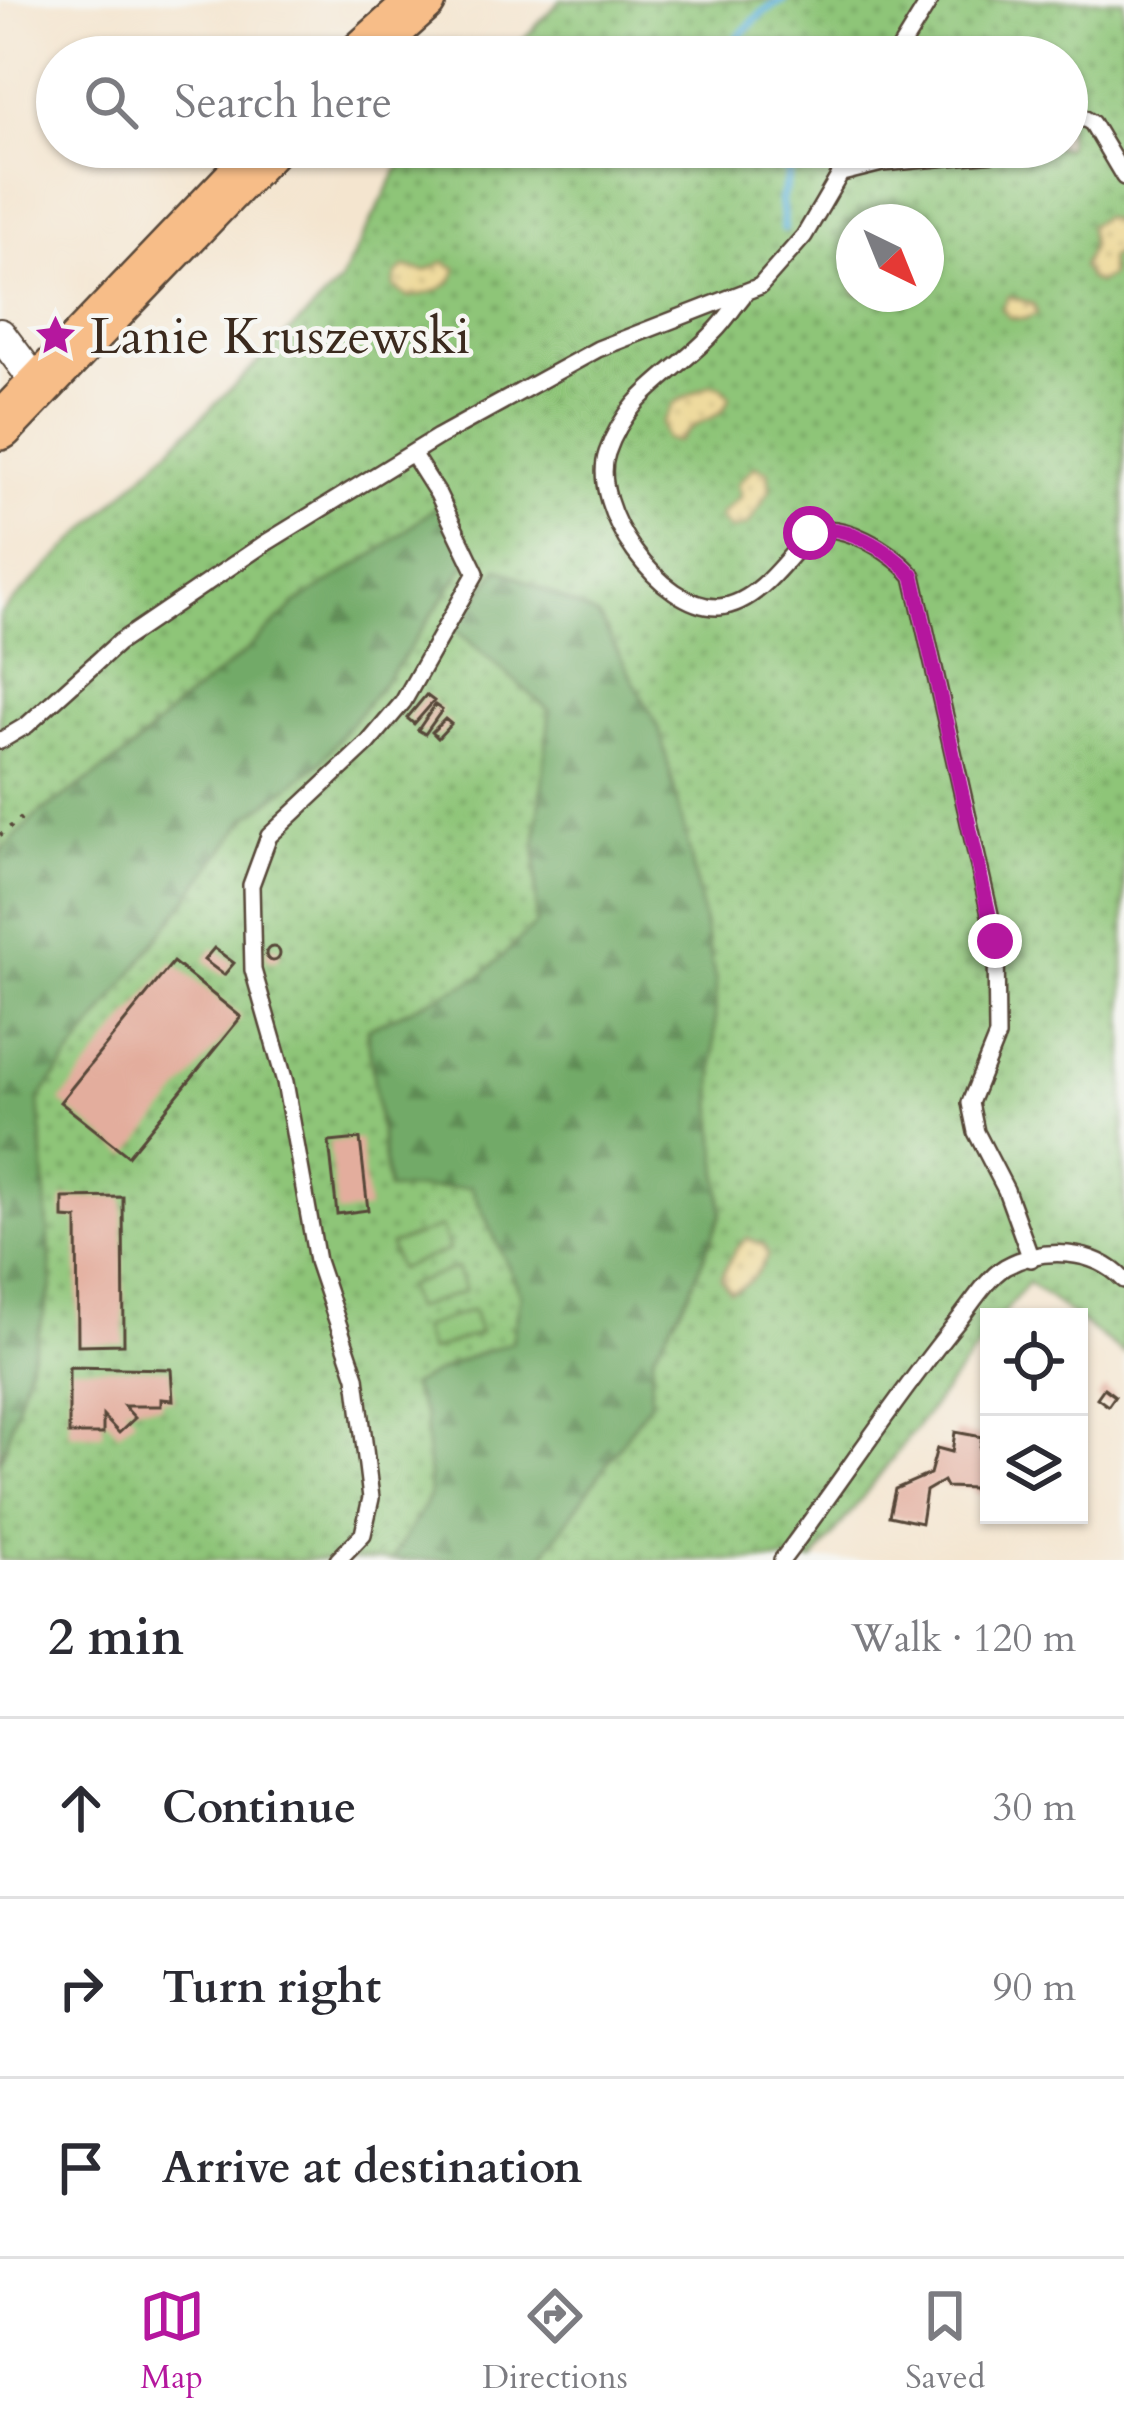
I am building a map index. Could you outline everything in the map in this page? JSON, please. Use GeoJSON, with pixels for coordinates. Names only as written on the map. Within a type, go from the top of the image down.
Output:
{"type":"FeatureCollection","features":[{"type":"Feature","properties":{"kind":"main road"},"geometry":{"type":"LineString","coordinates":[[381,36],[411,8]]}},
{"type":"Feature","properties":{"kind":"main road"},"geometry":{"type":"LineString","coordinates":[[0,427],[248,168]]}},
{"type":"Feature","properties":{"kind":"street"},"geometry":{"type":"LineString","coordinates":[[0,334],[39,386]]}},
{"type":"Feature","properties":{"kind":"lane"},"geometry":{"type":"LineString","coordinates":[[908,36],[930,0]]}},
{"type":"Feature","properties":{"kind":"lane"},"geometry":{"type":"LineString","coordinates":[[1088,121],[1124,177]]}},
{"type":"Feature","properties":{"kind":"lane"},"geometry":{"type":"LineString","coordinates":[[845,168],[783,264],[743,296],[715,332],[651,384],[625,417],[604,463],[606,500],[614,520],[659,579],[693,602],[719,607],[745,598],[810,533],[823,527],[894,557],[913,576],[995,941],[997,1036],[970,1103],[976,1132],[1006,1190],[1031,1258]]}},
{"type":"Feature","properties":{"kind":"lane"},"geometry":{"type":"LineString","coordinates":[[842,173],[862,168]]}},
{"type":"Feature","properties":{"kind":"lane"},"geometry":{"type":"LineString","coordinates":[[0,741],[26,725],[118,643],[412,453],[598,350],[743,296]]}},
{"type":"Feature","properties":{"kind":"lane"},"geometry":{"type":"LineString","coordinates":[[338,1560],[363,1534],[370,1498],[356,1377],[317,1261],[285,1082],[253,970],[250,886],[269,836],[368,743],[403,701],[476,573],[438,494],[412,453]]}},
{"type":"Feature","properties":{"kind":"lane"},"geometry":{"type":"LineString","coordinates":[[782,1560],[885,1412],[1004,1268],[1044,1254],[1077,1255],[1108,1262],[1124,1280]]}},
{"type":"Feature","properties":{"kind":"path"},"geometry":{"type":"LineString","coordinates":[[0,835],[27,814]]}},
{"type":"Feature","properties":{"kind":"green space"},"geometry":{"type":"Polygon","coordinates":[[[561,0],[1124,0],[1124,1354],[1088,1327],[1088,1308],[1063,1308],[1028,1282],[1008,1308],[980,1308],[980,1345],[814,1560],[0,1560],[0,614],[339,284],[400,168],[1088,168],[1088,36],[526,36],[561,0]]]}},
{"type":"Feature","properties":{"kind":"green space"},"geometry":{"type":"Polygon","coordinates":[[[441,503],[475,551],[399,663],[319,764],[247,818],[39,1099],[52,1286],[0,1464],[0,853],[35,817],[128,753],[298,602],[378,552],[441,503]]]}},
{"type":"Feature","properties":{"kind":"green space"},"geometry":{"type":"Polygon","coordinates":[[[499,568],[599,617],[659,728],[716,984],[713,1100],[722,1213],[689,1293],[653,1355],[650,1402],[540,1560],[391,1560],[430,1496],[425,1416],[410,1386],[512,1342],[521,1294],[471,1187],[388,1190],[367,1029],[480,977],[536,924],[536,840],[550,711],[454,628],[499,568]]]}},
{"type":"Feature","properties":{"kind":"green space"},"geometry":{"type":"Polygon","coordinates":[[[441,1227],[449,1250],[398,1269],[390,1245],[441,1227]]]}},
{"type":"Feature","properties":{"kind":"green space"},"geometry":{"type":"Polygon","coordinates":[[[457,1268],[465,1291],[413,1309],[406,1286],[457,1268]]]}},
{"type":"Feature","properties":{"kind":"green space"},"geometry":{"type":"Polygon","coordinates":[[[472,1310],[480,1333],[429,1351],[421,1328],[472,1310]]]}},
{"type":"Feature","properties":{"kind":"sand"},"geometry":{"type":"Polygon","coordinates":[[[1103,217],[1121,227],[1124,248],[1109,259],[1110,276],[1097,283],[1082,267],[1091,247],[1089,226],[1103,217]]]}},
{"type":"Feature","properties":{"kind":"sand"},"geometry":{"type":"Polygon","coordinates":[[[444,262],[456,268],[438,290],[407,297],[394,287],[396,275],[405,267],[425,271],[444,262]]]}},
{"type":"Feature","properties":{"kind":"sand"},"geometry":{"type":"Polygon","coordinates":[[[1009,296],[1033,304],[1037,313],[1025,319],[1010,318],[1002,309],[1009,296]]]}},
{"type":"Feature","properties":{"kind":"sand"},"geometry":{"type":"Polygon","coordinates":[[[711,384],[721,386],[730,397],[723,410],[677,442],[666,439],[662,423],[674,403],[711,384]]]}},
{"type":"Feature","properties":{"kind":"sand"},"geometry":{"type":"Polygon","coordinates":[[[755,466],[768,471],[770,490],[748,525],[731,530],[721,514],[741,496],[737,484],[755,466]]]}},
{"type":"Feature","properties":{"kind":"sand"},"geometry":{"type":"Polygon","coordinates":[[[747,1238],[764,1245],[768,1255],[748,1282],[730,1291],[721,1278],[747,1238]]]}},
{"type":"Feature","properties":{"kind":"building"},"geometry":{"type":"Polygon","coordinates":[[[426,695],[434,701],[414,724],[407,718],[426,695]]]}},
{"type":"Feature","properties":{"kind":"building"},"geometry":{"type":"Polygon","coordinates":[[[435,705],[442,710],[425,734],[418,730],[435,705]]]}},
{"type":"Feature","properties":{"kind":"building"},"geometry":{"type":"Polygon","coordinates":[[[445,719],[451,724],[438,738],[432,732],[445,719]]]}},
{"type":"Feature","properties":{"kind":"building"},"geometry":{"type":"Polygon","coordinates":[[[273,947],[280,954],[273,961],[266,954],[273,947]]]}},
{"type":"Feature","properties":{"kind":"building"},"geometry":{"type":"Polygon","coordinates":[[[214,948],[234,963],[224,975],[204,960],[214,948]]]}},
{"type":"Feature","properties":{"kind":"building"},"geometry":{"type":"Polygon","coordinates":[[[173,962],[241,1017],[128,1156],[60,1102],[173,962]]]}},
{"type":"Feature","properties":{"kind":"building"},"geometry":{"type":"Polygon","coordinates":[[[360,1139],[368,1210],[337,1214],[329,1142],[360,1139]]]}},
{"type":"Feature","properties":{"kind":"building"},"geometry":{"type":"Polygon","coordinates":[[[123,1197],[124,1344],[78,1345],[77,1219],[63,1218],[63,1198],[123,1197]]]}},
{"type":"Feature","properties":{"kind":"building"},"geometry":{"type":"Polygon","coordinates":[[[69,1367],[171,1369],[173,1400],[161,1399],[161,1406],[124,1406],[135,1418],[119,1433],[103,1416],[103,1434],[69,1434],[69,1367]]]}},
{"type":"Feature","properties":{"kind":"building"},"geometry":{"type":"Polygon","coordinates":[[[1104,1388],[1115,1396],[1108,1406],[1097,1398],[1104,1388]]]}},
{"type":"Feature","properties":{"kind":"building"},"geometry":{"type":"Polygon","coordinates":[[[955,1432],[980,1437],[980,1494],[973,1488],[946,1487],[943,1481],[926,1491],[921,1523],[889,1516],[895,1489],[930,1474],[937,1448],[952,1452],[955,1432]]]}},
{"type":"Feature","properties":{"kind":"waterway"},"geometry":{"type":"LineString","coordinates":[[739,36],[783,0]]}},
{"type":"Feature","properties":{"kind":"waterway"},"geometry":{"type":"LineString","coordinates":[[784,168],[790,171],[781,200],[784,228]]}},
{"type":"Feature","properties":{"kind":"place","name":"Lanie Kruszewski"},"geometry":{"type":"Point","coordinates":[56,335]}},
{"type":"Feature","properties":{"kind":"route"},"geometry":{"type":"LineString","coordinates":[[810,533],[823,527],[838,530],[894,557],[913,576],[995,941]]}}]}
